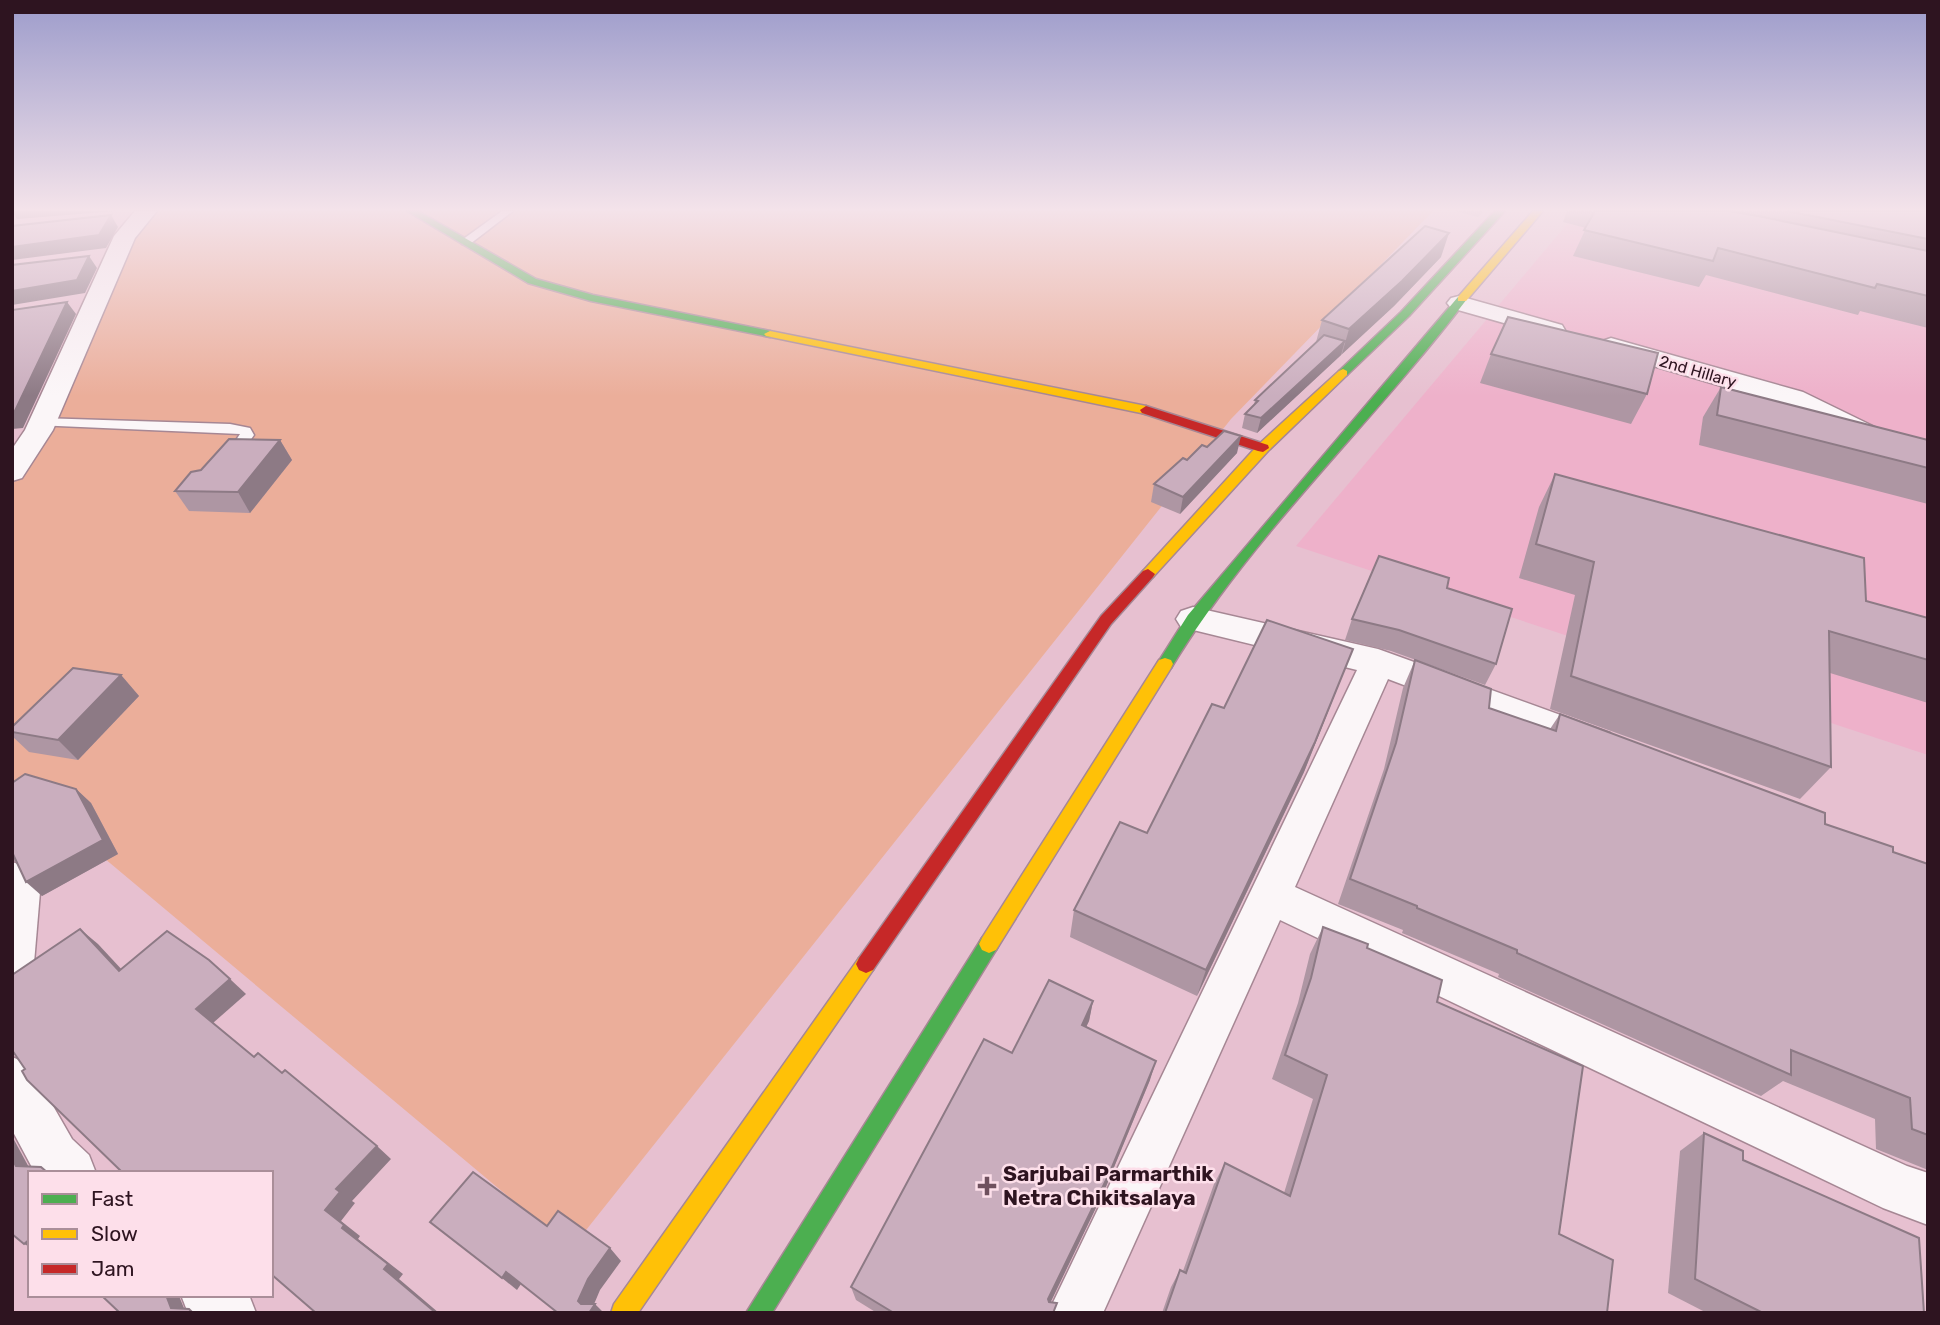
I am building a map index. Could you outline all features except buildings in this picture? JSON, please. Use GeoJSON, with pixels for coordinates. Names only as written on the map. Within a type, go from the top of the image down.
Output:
{"type":"FeatureCollection","features":[{"type":"Feature","properties":{"kind":"main road"},"geometry":{"type":"LineString","coordinates":[[518,273],[532,281],[591,298],[1146,410],[1263,448]]}},
{"type":"Feature","properties":{"kind":"main road"},"geometry":{"type":"LineString","coordinates":[[623,1313],[1106,620],[1263,448],[1405,314],[1443,273]]}},
{"type":"Feature","properties":{"kind":"main road"},"geometry":{"type":"LineString","coordinates":[[758,1313],[1193,619],[1485,273]]}},
{"type":"Feature","properties":{"kind":"street"},"geometry":{"type":"LineString","coordinates":[[12,472],[39,430],[84,303],[98,273]]}},
{"type":"Feature","properties":{"kind":"street","name":"2nd Hillary"},"geometry":{"type":"LineString","coordinates":[[1459,303],[1793,398],[1928,464]]}},
{"type":"Feature","properties":{"kind":"street"},"geometry":{"type":"LineString","coordinates":[[1193,619],[1378,662],[1626,755]]}},
{"type":"Feature","properties":{"kind":"street"},"geometry":{"type":"LineString","coordinates":[[1075,1313],[1378,662]]}},
{"type":"Feature","properties":{"kind":"street"},"geometry":{"type":"LineString","coordinates":[[12,880],[19,892],[12,963]]}},
{"type":"Feature","properties":{"kind":"street"},"geometry":{"type":"LineString","coordinates":[[1269,895],[1901,1190],[1928,1199]]}},
{"type":"Feature","properties":{"kind":"street"},"geometry":{"type":"LineString","coordinates":[[12,1081],[54,1157],[69,1171]]}},
{"type":"Feature","properties":{"kind":"street"},"geometry":{"type":"LineString","coordinates":[[210,1297],[229,1313]]}},
{"type":"Feature","properties":{"kind":"lane"},"geometry":{"type":"LineString","coordinates":[[40,422],[230,428],[245,431],[247,435],[244,443],[222,469]]}},
{"type":"Feature","properties":{"kind":"shaded area"},"geometry":{"type":"Polygon","coordinates":[[[105,273],[1373,273],[1231,419],[571,1249],[43,807],[12,792],[12,468],[105,273]]]}},
{"type":"Feature","properties":{"kind":"shaded area"},"geometry":{"type":"Polygon","coordinates":[[[1526,273],[1928,273],[1928,755],[1296,546],[1526,273]]]}},
{"type":"Feature","properties":{"kind":"traffic: fast"},"geometry":{"type":"LineString","coordinates":[[518,273],[532,281],[591,298],[770,334]]}},
{"type":"Feature","properties":{"kind":"traffic: fast"},"geometry":{"type":"LineString","coordinates":[[1343,373],[1405,314],[1443,273]]}},
{"type":"Feature","properties":{"kind":"traffic: fast"},"geometry":{"type":"LineString","coordinates":[[1165,664],[1193,619],[1462,299]]}},
{"type":"Feature","properties":{"kind":"traffic: fast"},"geometry":{"type":"LineString","coordinates":[[758,1313],[989,944]]}},
{"type":"Feature","properties":{"kind":"traffic: slow"},"geometry":{"type":"LineString","coordinates":[[1462,299],[1485,273]]}},
{"type":"Feature","properties":{"kind":"traffic: slow"},"geometry":{"type":"LineString","coordinates":[[770,334],[1146,410]]}},
{"type":"Feature","properties":{"kind":"traffic: slow"},"geometry":{"type":"LineString","coordinates":[[1148,574],[1263,448],[1343,373]]}},
{"type":"Feature","properties":{"kind":"traffic: slow"},"geometry":{"type":"LineString","coordinates":[[989,944],[1165,664]]}},
{"type":"Feature","properties":{"kind":"traffic: slow"},"geometry":{"type":"LineString","coordinates":[[623,1313],[866,964]]}},
{"type":"Feature","properties":{"kind":"traffic: jam"},"geometry":{"type":"LineString","coordinates":[[1146,410],[1263,448]]}},
{"type":"Feature","properties":{"kind":"traffic: jam"},"geometry":{"type":"LineString","coordinates":[[866,964],[1106,620],[1148,574]]}},
{"type":"Feature","properties":{"kind":"place","name":"Sarjubai Parmarthik Netra Chikitsalaya"},"geometry":{"type":"Point","coordinates":[987,1186]}}]}
